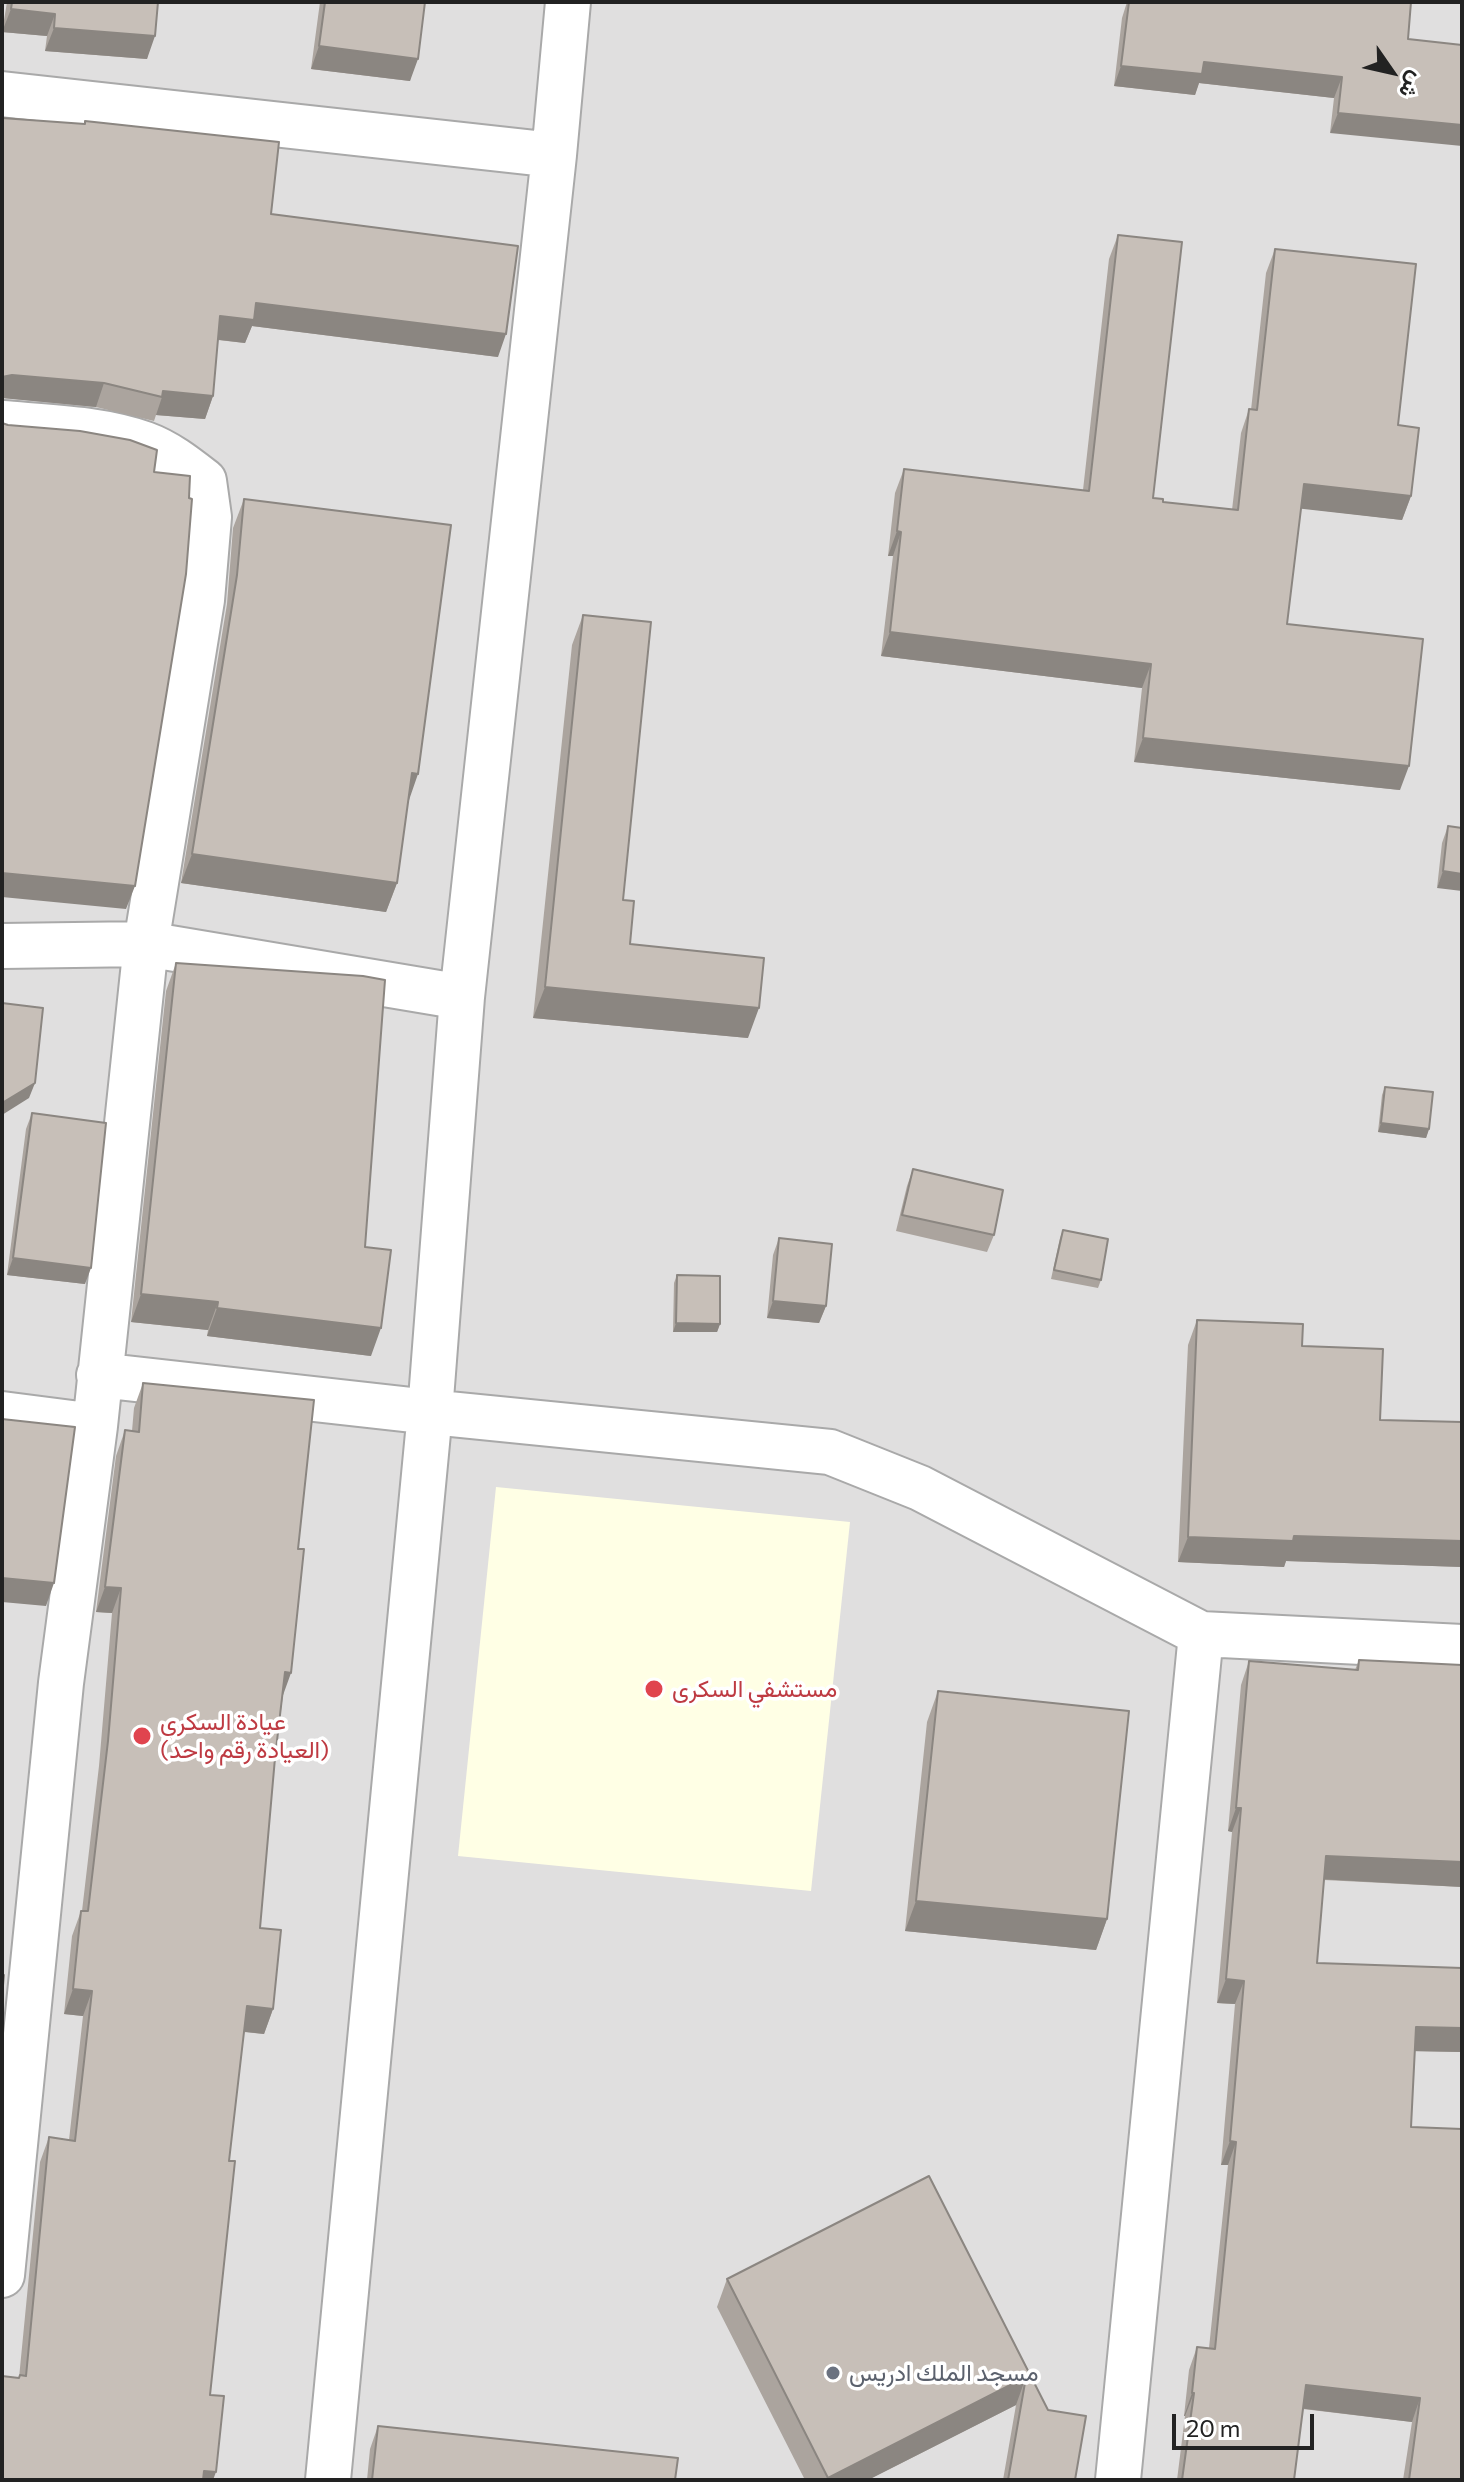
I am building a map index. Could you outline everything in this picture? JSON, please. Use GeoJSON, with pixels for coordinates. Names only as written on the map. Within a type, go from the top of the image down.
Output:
{"type":"FeatureCollection","features":[{"type":"Feature","properties":{"kind":"street"},"geometry":{"type":"LineString","coordinates":[[328,2480],[430,1412],[462,997],[568,2]]}},
{"type":"Feature","properties":{"kind":"street"},"geometry":{"type":"LineString","coordinates":[[2,94],[554,155]]}},
{"type":"Feature","properties":{"kind":"street"},"geometry":{"type":"LineString","coordinates":[[2,423],[106,433],[147,445],[172,457],[204,481],[209,517],[202,600],[146,944],[95,1426],[61,1683],[21,1906],[2,2275]]}},
{"type":"Feature","properties":{"kind":"street"},"geometry":{"type":"LineString","coordinates":[[2,946],[146,944],[462,997]]}},
{"type":"Feature","properties":{"kind":"street"},"geometry":{"type":"LineString","coordinates":[[99,1375],[830,1452],[920,1488],[1201,1634],[1462,1647]]}},
{"type":"Feature","properties":{"kind":"street"},"geometry":{"type":"LineString","coordinates":[[2,1414],[95,1426]]}},
{"type":"Feature","properties":{"kind":"street"},"geometry":{"type":"LineString","coordinates":[[1118,2480],[1201,1634]]}},
{"type":"Feature","properties":{"kind":"shaded area"},"geometry":{"type":"Polygon","coordinates":[[[2,2],[1462,2],[1462,2480],[2,2480],[2,2]]]}},
{"type":"Feature","properties":{"kind":"shaded area","name":"مستشفي السكرى"},"geometry":{"type":"Polygon","coordinates":[[[496,1487],[850,1522],[811,1891],[458,1856],[496,1487]]]}},
{"type":"Feature","properties":{"kind":"building"},"geometry":{"type":"Polygon","coordinates":[[[12,2],[158,2],[155,36],[54,28],[55,14],[11,9],[12,2]]]}},
{"type":"Feature","properties":{"kind":"building"},"geometry":{"type":"Polygon","coordinates":[[[325,2],[425,2],[418,59],[319,46],[325,2]]]}},
{"type":"Feature","properties":{"kind":"building"},"geometry":{"type":"Polygon","coordinates":[[[1129,2],[1411,2],[1408,39],[1462,45],[1462,125],[1338,113],[1342,77],[1204,62],[1202,74],[1121,66],[1129,2]]]}},
{"type":"Feature","properties":{"kind":"building"},"geometry":{"type":"Polygon","coordinates":[[[2,118],[85,124],[85,121],[279,142],[271,214],[518,246],[506,334],[256,303],[254,320],[220,316],[213,396],[163,391],[162,397],[104,383],[12,375],[2,377],[2,118]]]}},
{"type":"Feature","properties":{"kind":"building"},"geometry":{"type":"Polygon","coordinates":[[[1118,235],[1182,242],[1153,498],[1163,499],[1163,502],[1238,510],[1249,409],[1257,410],[1275,249],[1416,264],[1398,425],[1419,428],[1411,496],[1304,484],[1287,624],[1423,639],[1409,766],[1143,738],[1151,664],[890,632],[901,532],[897,531],[904,469],[1089,491],[1118,235]]]}},
{"type":"Feature","properties":{"kind":"building"},"geometry":{"type":"Polygon","coordinates":[[[2,423],[130,440],[157,450],[154,472],[190,476],[189,498],[192,499],[186,574],[135,886],[2,873],[2,423]]]}},
{"type":"Feature","properties":{"kind":"building"},"geometry":{"type":"Polygon","coordinates":[[[244,499],[451,525],[418,774],[412,773],[397,883],[192,854],[237,575],[244,499]]]}},
{"type":"Feature","properties":{"kind":"building"},"geometry":{"type":"Polygon","coordinates":[[[583,615],[651,622],[623,900],[634,901],[630,944],[764,958],[759,1008],[545,987],[583,615]]]}},
{"type":"Feature","properties":{"kind":"building"},"geometry":{"type":"Polygon","coordinates":[[[1448,826],[1462,828],[1462,874],[1443,871],[1448,826]]]}},
{"type":"Feature","properties":{"kind":"building"},"geometry":{"type":"Polygon","coordinates":[[[176,963],[385,980],[365,1247],[391,1250],[381,1328],[217,1308],[218,1302],[141,1294],[176,963]]]}},
{"type":"Feature","properties":{"kind":"building"},"geometry":{"type":"Polygon","coordinates":[[[2,1003],[43,1008],[35,1083],[2,1103],[2,1003]]]}},
{"type":"Feature","properties":{"kind":"building"},"geometry":{"type":"Polygon","coordinates":[[[1385,1087],[1433,1092],[1429,1129],[1381,1123],[1385,1087]]]}},
{"type":"Feature","properties":{"kind":"building"},"geometry":{"type":"Polygon","coordinates":[[[32,1113],[106,1123],[91,1268],[13,1258],[32,1113]]]}},
{"type":"Feature","properties":{"kind":"building"},"geometry":{"type":"Polygon","coordinates":[[[913,1169],[1003,1190],[994,1235],[902,1215],[913,1169]]]}},
{"type":"Feature","properties":{"kind":"building"},"geometry":{"type":"Polygon","coordinates":[[[1063,1230],[1108,1239],[1101,1280],[1054,1270],[1063,1230]]]}},
{"type":"Feature","properties":{"kind":"building"},"geometry":{"type":"Polygon","coordinates":[[[779,1238],[832,1244],[826,1306],[773,1301],[779,1238]]]}},
{"type":"Feature","properties":{"kind":"building"},"geometry":{"type":"Polygon","coordinates":[[[677,1275],[720,1276],[720,1324],[676,1323],[677,1275]]]}},
{"type":"Feature","properties":{"kind":"building"},"geometry":{"type":"Polygon","coordinates":[[[1197,1320],[1303,1324],[1302,1346],[1383,1349],[1380,1420],[1462,1422],[1462,1541],[1294,1536],[1293,1541],[1188,1537],[1197,1320]]]}},
{"type":"Feature","properties":{"kind":"building"},"geometry":{"type":"Polygon","coordinates":[[[143,1383],[314,1400],[298,1549],[304,1549],[291,1673],[285,1672],[275,1758],[260,1928],[281,1930],[273,2009],[247,2006],[229,2161],[235,2161],[210,2395],[224,2396],[216,2472],[204,2471],[203,2480],[2,2480],[2,2376],[26,2376],[49,2137],[75,2141],[92,1991],[73,1989],[81,1911],[88,1911],[108,1741],[121,1588],[105,1587],[125,1430],[139,1432],[143,1383]]]}},
{"type":"Feature","properties":{"kind":"building"},"geometry":{"type":"Polygon","coordinates":[[[2,1419],[75,1427],[54,1583],[2,1578],[2,1419]]]}},
{"type":"Feature","properties":{"kind":"building"},"geometry":{"type":"Polygon","coordinates":[[[1359,1660],[1462,1665],[1462,1862],[1326,1856],[1317,1963],[1462,1968],[1462,2028],[1416,2027],[1411,2127],[1462,2129],[1462,2480],[1409,2480],[1420,2398],[1306,2385],[1294,2480],[1182,2480],[1197,2347],[1215,2349],[1236,2142],[1230,2141],[1244,1981],[1226,1979],[1241,1808],[1236,1808],[1249,1661],[1358,1670],[1359,1660]]]}},
{"type":"Feature","properties":{"kind":"building"},"geometry":{"type":"Polygon","coordinates":[[[938,1691],[1129,1711],[1107,1919],[916,1901],[938,1691]]]}},
{"type":"Feature","properties":{"kind":"building"},"geometry":{"type":"Polygon","coordinates":[[[929,2176],[1048,2410],[1086,2416],[1075,2480],[1008,2480],[1026,2377],[828,2478],[727,2279],[929,2176]]]}},
{"type":"Feature","properties":{"kind":"building"},"geometry":{"type":"Polygon","coordinates":[[[378,2426],[678,2458],[675,2480],[372,2480],[378,2426]]]}},
{"type":"Feature","properties":{"kind":"place","name":"مستشفي السكرى"},"geometry":{"type":"Point","coordinates":[654,1689]}},
{"type":"Feature","properties":{"kind":"place","name":"عيادة السكري (العيادة رقم واحد)"},"geometry":{"type":"Point","coordinates":[142,1736]}},
{"type":"Feature","properties":{"kind":"place","name":"مسجد الملك ادريس"},"geometry":{"type":"Point","coordinates":[833,2373]}}]}
